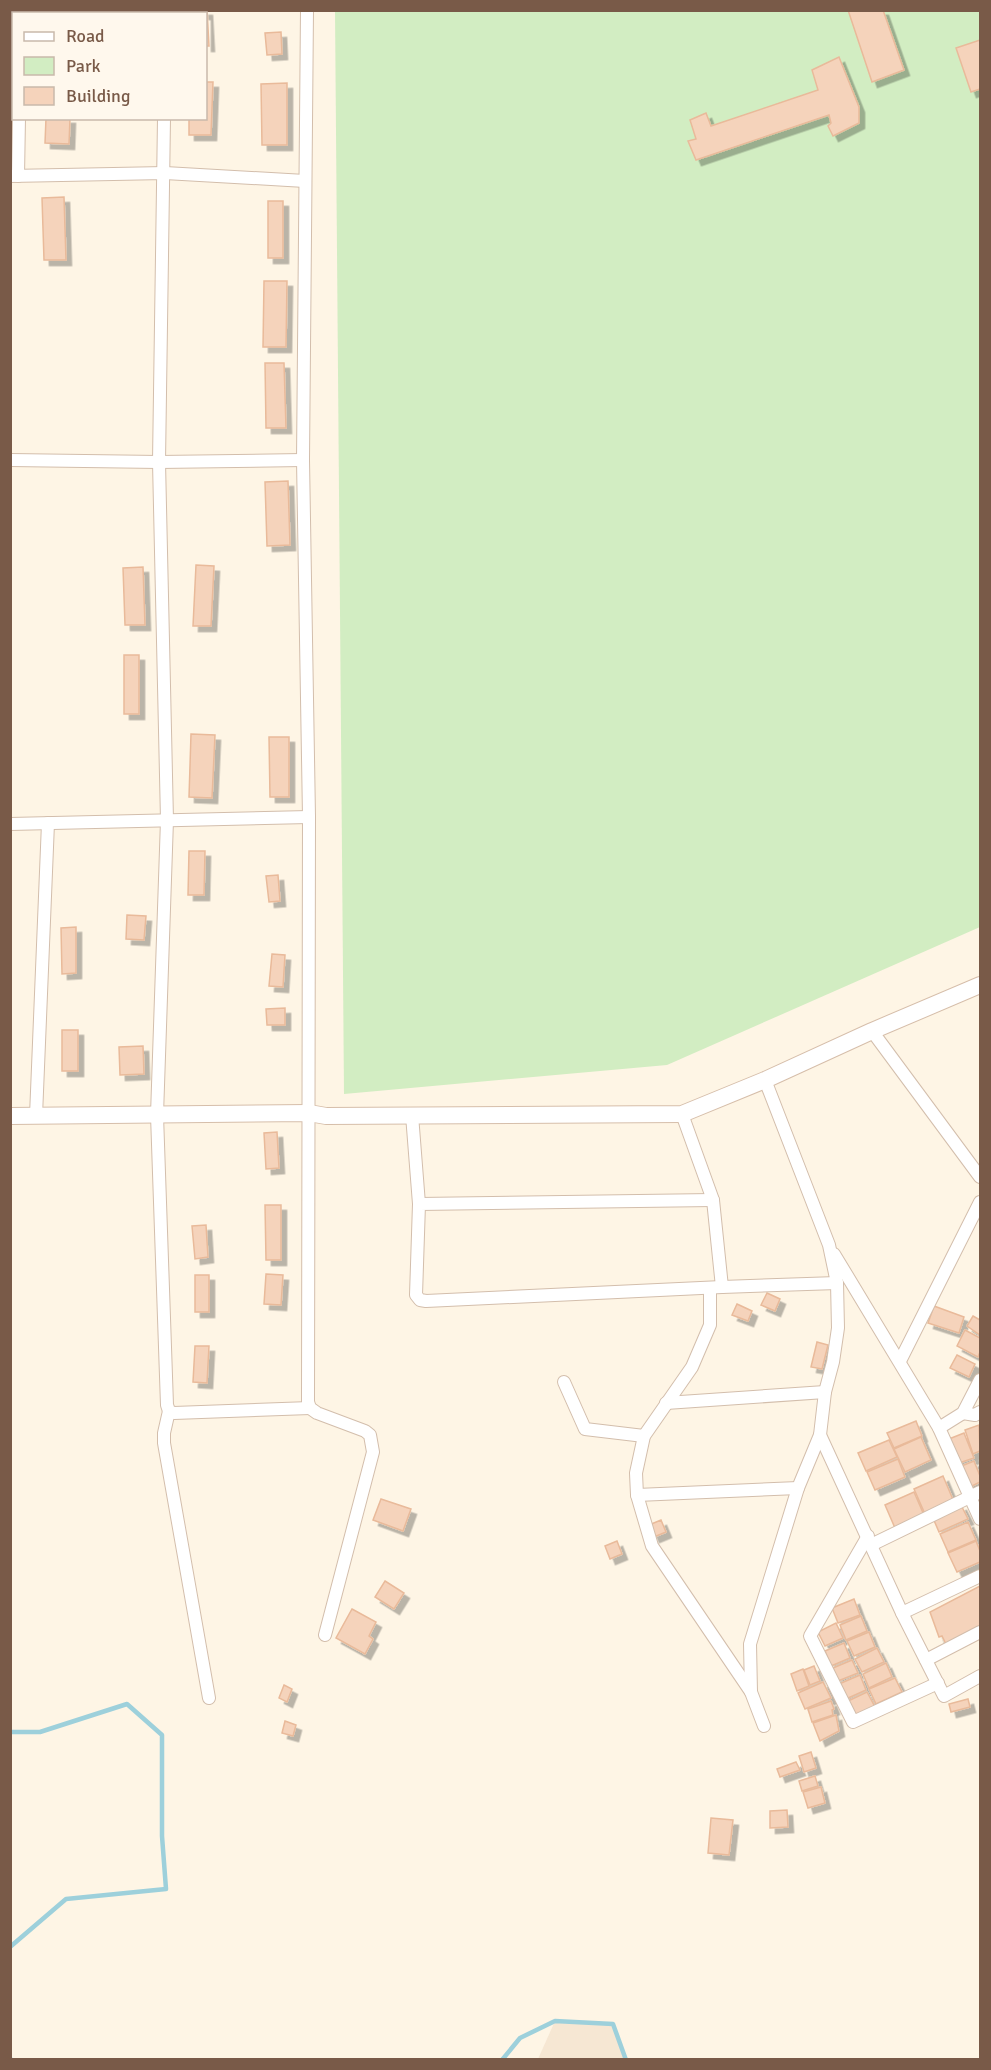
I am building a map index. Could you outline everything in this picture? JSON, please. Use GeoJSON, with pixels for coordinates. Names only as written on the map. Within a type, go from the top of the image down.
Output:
{"type":"FeatureCollection","features":[{"type":"Feature","properties":{"kind":"street"},"geometry":{"type":"LineString","coordinates":[[307,10],[303,460],[309,817],[308,1402],[310,1408],[316,1413],[365,1431],[370,1435],[373,1452],[325,1635]]}},
{"type":"Feature","properties":{"kind":"street"},"geometry":{"type":"LineString","coordinates":[[19,120],[14,176],[165,173],[305,181]]}},
{"type":"Feature","properties":{"kind":"street"},"geometry":{"type":"LineString","coordinates":[[165,120],[159,462],[167,820],[157,1115],[169,1411],[164,1433],[209,1698]]}},
{"type":"Feature","properties":{"kind":"street"},"geometry":{"type":"LineString","coordinates":[[10,460],[159,462],[303,460]]}},
{"type":"Feature","properties":{"kind":"street"},"geometry":{"type":"LineString","coordinates":[[10,825],[309,817]]}},
{"type":"Feature","properties":{"kind":"street"},"geometry":{"type":"LineString","coordinates":[[36,1116],[48,824]]}},
{"type":"Feature","properties":{"kind":"street"},"geometry":{"type":"LineString","coordinates":[[10,1116],[309,1113],[326,1116],[682,1114],[981,985]]}},
{"type":"Feature","properties":{"kind":"street"},"geometry":{"type":"LineString","coordinates":[[872,1031],[981,1178]]}},
{"type":"Feature","properties":{"kind":"street"},"geometry":{"type":"LineString","coordinates":[[751,1692],[750,1644],[798,1488],[820,1435],[825,1392],[833,1362],[838,1328],[837,1283],[829,1245],[765,1080]]}},
{"type":"Feature","properties":{"kind":"street"},"geometry":{"type":"LineString","coordinates":[[682,1114],[712,1200],[716,1287],[710,1325],[692,1367],[644,1436],[636,1473],[637,1495],[652,1546],[751,1692],[764,1726]]}},
{"type":"Feature","properties":{"kind":"street"},"geometry":{"type":"LineString","coordinates":[[412,1115],[419,1204],[416,1295],[420,1300],[837,1283]]}},
{"type":"Feature","properties":{"kind":"street"},"geometry":{"type":"LineString","coordinates":[[419,1204],[712,1200]]}},
{"type":"Feature","properties":{"kind":"street"},"geometry":{"type":"LineString","coordinates":[[900,1361],[981,1202]]}},
{"type":"Feature","properties":{"kind":"street"},"geometry":{"type":"LineString","coordinates":[[829,1245],[939,1428],[976,1495],[981,1519]]}},
{"type":"Feature","properties":{"kind":"street"},"geometry":{"type":"LineString","coordinates":[[939,1428],[963,1413],[981,1380]]}},
{"type":"Feature","properties":{"kind":"street"},"geometry":{"type":"LineString","coordinates":[[564,1382],[585,1429],[644,1436]]}},
{"type":"Feature","properties":{"kind":"street"},"geometry":{"type":"LineString","coordinates":[[666,1403],[825,1392]]}},
{"type":"Feature","properties":{"kind":"street"},"geometry":{"type":"LineString","coordinates":[[169,1411],[174,1413],[310,1408]]}},
{"type":"Feature","properties":{"kind":"street"},"geometry":{"type":"LineString","coordinates":[[963,1413],[975,1415],[981,1412]]}},
{"type":"Feature","properties":{"kind":"street"},"geometry":{"type":"LineString","coordinates":[[820,1435],[902,1613],[944,1695],[981,1676]]}},
{"type":"Feature","properties":{"kind":"street"},"geometry":{"type":"LineString","coordinates":[[637,1495],[798,1488]]}},
{"type":"Feature","properties":{"kind":"street"},"geometry":{"type":"LineString","coordinates":[[938,1683],[854,1722],[810,1636],[869,1540],[976,1495]]}},
{"type":"Feature","properties":{"kind":"street"},"geometry":{"type":"LineString","coordinates":[[902,1613],[981,1576]]}},
{"type":"Feature","properties":{"kind":"street"},"geometry":{"type":"LineString","coordinates":[[926,1660],[981,1632]]}},
{"type":"Feature","properties":{"kind":"shaded area"},"geometry":{"type":"Polygon","coordinates":[[[555,2021],[613,2024],[624,2059],[538,2059],[555,2021]]]}},
{"type":"Feature","properties":{"kind":"green space"},"geometry":{"type":"Polygon","coordinates":[[[335,11],[980,11],[980,927],[667,1065],[344,1094],[335,11]]]}},
{"type":"Feature","properties":{"kind":"building"},"geometry":{"type":"Polygon","coordinates":[[[119,10],[140,10],[140,12],[119,12],[119,10]]]}},
{"type":"Feature","properties":{"kind":"building"},"geometry":{"type":"Polygon","coordinates":[[[187,10],[207,10],[209,46],[207,46],[207,12],[187,12],[187,10]]]}},
{"type":"Feature","properties":{"kind":"building"},"geometry":{"type":"Polygon","coordinates":[[[848,10],[883,10],[904,70],[872,82],[848,10]]]}},
{"type":"Feature","properties":{"kind":"building"},"geometry":{"type":"Polygon","coordinates":[[[281,32],[282,54],[267,55],[265,33],[281,32]]]}},
{"type":"Feature","properties":{"kind":"building"},"geometry":{"type":"Polygon","coordinates":[[[980,40],[980,89],[971,92],[956,48],[980,40]]]}},
{"type":"Feature","properties":{"kind":"building"},"geometry":{"type":"Polygon","coordinates":[[[839,57],[859,107],[859,123],[833,136],[828,126],[831,123],[829,115],[696,160],[688,141],[696,139],[690,120],[706,113],[711,126],[818,90],[812,70],[839,57]]]}},
{"type":"Feature","properties":{"kind":"building"},"geometry":{"type":"Polygon","coordinates":[[[207,82],[213,82],[211,135],[189,135],[189,120],[207,120],[207,82]]]}},
{"type":"Feature","properties":{"kind":"building"},"geometry":{"type":"Polygon","coordinates":[[[287,83],[287,145],[262,145],[261,84],[287,83]]]}},
{"type":"Feature","properties":{"kind":"building"},"geometry":{"type":"Polygon","coordinates":[[[46,120],[70,120],[69,144],[45,143],[46,120]]]}},
{"type":"Feature","properties":{"kind":"building"},"geometry":{"type":"Polygon","coordinates":[[[64,197],[66,260],[44,260],[42,198],[64,197]]]}},
{"type":"Feature","properties":{"kind":"building"},"geometry":{"type":"Polygon","coordinates":[[[268,201],[283,201],[283,258],[268,258],[268,201]]]}},
{"type":"Feature","properties":{"kind":"building"},"geometry":{"type":"Polygon","coordinates":[[[264,281],[287,281],[286,347],[263,347],[264,281]]]}},
{"type":"Feature","properties":{"kind":"building"},"geometry":{"type":"Polygon","coordinates":[[[265,363],[284,363],[286,428],[266,428],[265,363]]]}},
{"type":"Feature","properties":{"kind":"building"},"geometry":{"type":"Polygon","coordinates":[[[288,481],[290,545],[267,546],[265,482],[288,481]]]}},
{"type":"Feature","properties":{"kind":"building"},"geometry":{"type":"Polygon","coordinates":[[[196,565],[214,566],[211,626],[193,626],[196,565]]]}},
{"type":"Feature","properties":{"kind":"building"},"geometry":{"type":"Polygon","coordinates":[[[143,567],[145,625],[125,625],[123,568],[143,567]]]}},
{"type":"Feature","properties":{"kind":"building"},"geometry":{"type":"Polygon","coordinates":[[[124,655],[139,655],[139,714],[124,714],[124,655]]]}},
{"type":"Feature","properties":{"kind":"building"},"geometry":{"type":"Polygon","coordinates":[[[191,734],[215,735],[212,798],[189,797],[191,734]]]}},
{"type":"Feature","properties":{"kind":"building"},"geometry":{"type":"Polygon","coordinates":[[[269,737],[289,737],[289,797],[270,797],[269,737]]]}},
{"type":"Feature","properties":{"kind":"building"},"geometry":{"type":"Polygon","coordinates":[[[189,851],[205,851],[204,895],[188,895],[189,851]]]}},
{"type":"Feature","properties":{"kind":"building"},"geometry":{"type":"Polygon","coordinates":[[[278,875],[280,901],[269,902],[266,876],[278,875]]]}},
{"type":"Feature","properties":{"kind":"building"},"geometry":{"type":"Polygon","coordinates":[[[127,915],[146,916],[144,940],[126,939],[127,915]]]}},
{"type":"Feature","properties":{"kind":"building"},"geometry":{"type":"Polygon","coordinates":[[[76,927],[76,973],[62,974],[61,928],[76,927]]]}},
{"type":"Feature","properties":{"kind":"building"},"geometry":{"type":"Polygon","coordinates":[[[272,954],[285,955],[283,987],[269,986],[272,954]]]}},
{"type":"Feature","properties":{"kind":"building"},"geometry":{"type":"Polygon","coordinates":[[[285,1008],[285,1025],[267,1025],[266,1009],[285,1008]]]}},
{"type":"Feature","properties":{"kind":"building"},"geometry":{"type":"Polygon","coordinates":[[[62,1030],[78,1030],[78,1071],[62,1071],[62,1030]]]}},
{"type":"Feature","properties":{"kind":"building"},"geometry":{"type":"Polygon","coordinates":[[[143,1046],[144,1074],[120,1075],[119,1047],[143,1046]]]}},
{"type":"Feature","properties":{"kind":"building"},"geometry":{"type":"Polygon","coordinates":[[[277,1132],[279,1168],[266,1169],[264,1133],[277,1132]]]}},
{"type":"Feature","properties":{"kind":"building"},"geometry":{"type":"Polygon","coordinates":[[[265,1205],[281,1205],[281,1260],[266,1260],[265,1205]]]}},
{"type":"Feature","properties":{"kind":"building"},"geometry":{"type":"Polygon","coordinates":[[[206,1225],[208,1257],[195,1259],[192,1226],[206,1225]]]}},
{"type":"Feature","properties":{"kind":"building"},"geometry":{"type":"Polygon","coordinates":[[[266,1274],[283,1275],[281,1305],[264,1304],[266,1274]]]}},
{"type":"Feature","properties":{"kind":"building"},"geometry":{"type":"Polygon","coordinates":[[[195,1275],[209,1275],[209,1312],[195,1312],[195,1275]]]}},
{"type":"Feature","properties":{"kind":"building"},"geometry":{"type":"Polygon","coordinates":[[[767,1293],[780,1299],[775,1311],[761,1305],[767,1293]]]}},
{"type":"Feature","properties":{"kind":"building"},"geometry":{"type":"Polygon","coordinates":[[[737,1304],[752,1311],[748,1321],[732,1315],[737,1304]]]}},
{"type":"Feature","properties":{"kind":"building"},"geometry":{"type":"Polygon","coordinates":[[[934,1306],[964,1317],[959,1333],[928,1323],[934,1306]]]}},
{"type":"Feature","properties":{"kind":"building"},"geometry":{"type":"Polygon","coordinates":[[[973,1316],[980,1320],[980,1335],[967,1326],[973,1316]]]}},
{"type":"Feature","properties":{"kind":"building"},"geometry":{"type":"Polygon","coordinates":[[[965,1330],[980,1338],[978,1357],[957,1346],[965,1330]]]}},
{"type":"Feature","properties":{"kind":"building"},"geometry":{"type":"Polygon","coordinates":[[[817,1342],[828,1345],[822,1369],[811,1367],[817,1342]]]}},
{"type":"Feature","properties":{"kind":"building"},"geometry":{"type":"Polygon","coordinates":[[[195,1346],[209,1346],[207,1383],[193,1382],[195,1346]]]}},
{"type":"Feature","properties":{"kind":"building"},"geometry":{"type":"Polygon","coordinates":[[[957,1355],[975,1364],[969,1377],[950,1368],[957,1355]]]}},
{"type":"Feature","properties":{"kind":"building"},"geometry":{"type":"Polygon","coordinates":[[[916,1421],[922,1436],[894,1448],[887,1433],[916,1421]]]}},
{"type":"Feature","properties":{"kind":"building"},"geometry":{"type":"Polygon","coordinates":[[[979,1425],[980,1451],[973,1454],[965,1430],[979,1425]]]}},
{"type":"Feature","properties":{"kind":"building"},"geometry":{"type":"Polygon","coordinates":[[[964,1433],[974,1458],[959,1463],[949,1439],[964,1433]]]}},
{"type":"Feature","properties":{"kind":"building"},"geometry":{"type":"Polygon","coordinates":[[[921,1437],[931,1460],[905,1472],[894,1449],[921,1437]]]}},
{"type":"Feature","properties":{"kind":"building"},"geometry":{"type":"Polygon","coordinates":[[[889,1440],[897,1457],[866,1471],[858,1453],[889,1440]]]}},
{"type":"Feature","properties":{"kind":"building"},"geometry":{"type":"Polygon","coordinates":[[[898,1459],[905,1477],[875,1490],[867,1472],[898,1459]]]}},
{"type":"Feature","properties":{"kind":"building"},"geometry":{"type":"Polygon","coordinates":[[[974,1461],[980,1482],[968,1488],[959,1467],[974,1461]]]}},
{"type":"Feature","properties":{"kind":"building"},"geometry":{"type":"Polygon","coordinates":[[[943,1476],[954,1502],[925,1514],[914,1489],[943,1476]]]}},
{"type":"Feature","properties":{"kind":"building"},"geometry":{"type":"Polygon","coordinates":[[[914,1492],[924,1515],[895,1528],[885,1505],[914,1492]]]}},
{"type":"Feature","properties":{"kind":"building"},"geometry":{"type":"Polygon","coordinates":[[[381,1499],[411,1509],[403,1531],[373,1520],[381,1499]]]}},
{"type":"Feature","properties":{"kind":"building"},"geometry":{"type":"Polygon","coordinates":[[[961,1505],[968,1519],[939,1532],[933,1518],[961,1505]]]}},
{"type":"Feature","properties":{"kind":"building"},"geometry":{"type":"Polygon","coordinates":[[[661,1520],[666,1532],[654,1537],[649,1525],[661,1520]]]}},
{"type":"Feature","properties":{"kind":"building"},"geometry":{"type":"Polygon","coordinates":[[[968,1522],[976,1540],[948,1552],[940,1534],[968,1522]]]}},
{"type":"Feature","properties":{"kind":"building"},"geometry":{"type":"Polygon","coordinates":[[[617,1541],[622,1554],[610,1559],[605,1546],[617,1541]]]}},
{"type":"Feature","properties":{"kind":"building"},"geometry":{"type":"Polygon","coordinates":[[[976,1541],[980,1551],[980,1562],[957,1572],[948,1553],[976,1541]]]}},
{"type":"Feature","properties":{"kind":"building"},"geometry":{"type":"Polygon","coordinates":[[[385,1581],[404,1593],[394,1609],[375,1597],[385,1581]]]}},
{"type":"Feature","properties":{"kind":"building"},"geometry":{"type":"Polygon","coordinates":[[[980,1586],[980,1626],[946,1644],[942,1636],[939,1637],[930,1612],[980,1586]]]}},
{"type":"Feature","properties":{"kind":"building"},"geometry":{"type":"Polygon","coordinates":[[[854,1599],[860,1615],[838,1623],[832,1608],[854,1599]]]}},
{"type":"Feature","properties":{"kind":"building"},"geometry":{"type":"Polygon","coordinates":[[[352,1609],[376,1622],[369,1636],[373,1639],[365,1654],[336,1638],[352,1609]]]}},
{"type":"Feature","properties":{"kind":"building"},"geometry":{"type":"Polygon","coordinates":[[[861,1616],[867,1631],[846,1640],[840,1625],[861,1616]]]}},
{"type":"Feature","properties":{"kind":"building"},"geometry":{"type":"Polygon","coordinates":[[[836,1623],[843,1638],[825,1646],[818,1632],[836,1623]]]}},
{"type":"Feature","properties":{"kind":"building"},"geometry":{"type":"Polygon","coordinates":[[[869,1632],[875,1647],[854,1656],[847,1641],[869,1632]]]}},
{"type":"Feature","properties":{"kind":"building"},"geometry":{"type":"Polygon","coordinates":[[[844,1643],[850,1658],[831,1666],[825,1651],[844,1643]]]}},
{"type":"Feature","properties":{"kind":"building"},"geometry":{"type":"Polygon","coordinates":[[[877,1648],[884,1662],[862,1672],[855,1659],[877,1648]]]}},
{"type":"Feature","properties":{"kind":"building"},"geometry":{"type":"Polygon","coordinates":[[[852,1660],[858,1673],[838,1681],[833,1668],[852,1660]]]}},
{"type":"Feature","properties":{"kind":"building"},"geometry":{"type":"Polygon","coordinates":[[[886,1663],[892,1677],[869,1688],[863,1674],[886,1663]]]}},
{"type":"Feature","properties":{"kind":"building"},"geometry":{"type":"Polygon","coordinates":[[[814,1666],[820,1681],[810,1685],[804,1670],[814,1666]]]}},
{"type":"Feature","properties":{"kind":"building"},"geometry":{"type":"Polygon","coordinates":[[[803,1669],[809,1686],[797,1691],[791,1674],[803,1669]]]}},
{"type":"Feature","properties":{"kind":"building"},"geometry":{"type":"Polygon","coordinates":[[[860,1675],[866,1690],[846,1699],[839,1684],[860,1675]]]}},
{"type":"Feature","properties":{"kind":"building"},"geometry":{"type":"Polygon","coordinates":[[[895,1678],[902,1692],[876,1704],[869,1689],[895,1678]]]}},
{"type":"Feature","properties":{"kind":"building"},"geometry":{"type":"Polygon","coordinates":[[[823,1682],[831,1698],[805,1709],[798,1693],[823,1682]]]}},
{"type":"Feature","properties":{"kind":"building"},"geometry":{"type":"Polygon","coordinates":[[[284,1685],[292,1689],[287,1702],[279,1698],[284,1685]]]}},
{"type":"Feature","properties":{"kind":"building"},"geometry":{"type":"Polygon","coordinates":[[[867,1692],[875,1707],[855,1716],[848,1701],[867,1692]]]}},
{"type":"Feature","properties":{"kind":"building"},"geometry":{"type":"Polygon","coordinates":[[[968,1699],[970,1707],[951,1712],[949,1704],[968,1699]]]}},
{"type":"Feature","properties":{"kind":"building"},"geometry":{"type":"Polygon","coordinates":[[[831,1701],[834,1709],[832,1710],[833,1715],[812,1722],[808,1709],[831,1701]]]}},
{"type":"Feature","properties":{"kind":"building"},"geometry":{"type":"Polygon","coordinates":[[[836,1715],[839,1731],[820,1741],[813,1723],[836,1715]]]}},
{"type":"Feature","properties":{"kind":"building"},"geometry":{"type":"Polygon","coordinates":[[[285,1721],[296,1725],[293,1736],[282,1733],[285,1721]]]}},
{"type":"Feature","properties":{"kind":"building"},"geometry":{"type":"Polygon","coordinates":[[[811,1752],[816,1768],[804,1772],[799,1756],[811,1752]]]}},
{"type":"Feature","properties":{"kind":"building"},"geometry":{"type":"Polygon","coordinates":[[[796,1762],[800,1770],[780,1777],[777,1769],[796,1762]]]}},
{"type":"Feature","properties":{"kind":"building"},"geometry":{"type":"Polygon","coordinates":[[[815,1776],[818,1786],[802,1791],[799,1781],[815,1776]]]}},
{"type":"Feature","properties":{"kind":"building"},"geometry":{"type":"Polygon","coordinates":[[[821,1787],[825,1803],[808,1808],[803,1792],[821,1787]]]}},
{"type":"Feature","properties":{"kind":"building"},"geometry":{"type":"Polygon","coordinates":[[[787,1810],[788,1827],[770,1828],[770,1811],[787,1810]]]}},
{"type":"Feature","properties":{"kind":"building"},"geometry":{"type":"Polygon","coordinates":[[[711,1818],[733,1820],[729,1855],[708,1853],[711,1818]]]}},
{"type":"Feature","properties":{"kind":"waterway"},"geometry":{"type":"LineString","coordinates":[[10,1732],[40,1732],[127,1704],[162,1735],[162,1836],[166,1889],[66,1899],[10,1947]]}},
{"type":"Feature","properties":{"kind":"waterway"},"geometry":{"type":"LineString","coordinates":[[502,2060],[520,2038],[555,2021],[613,2024],[626,2060]]}}]}
